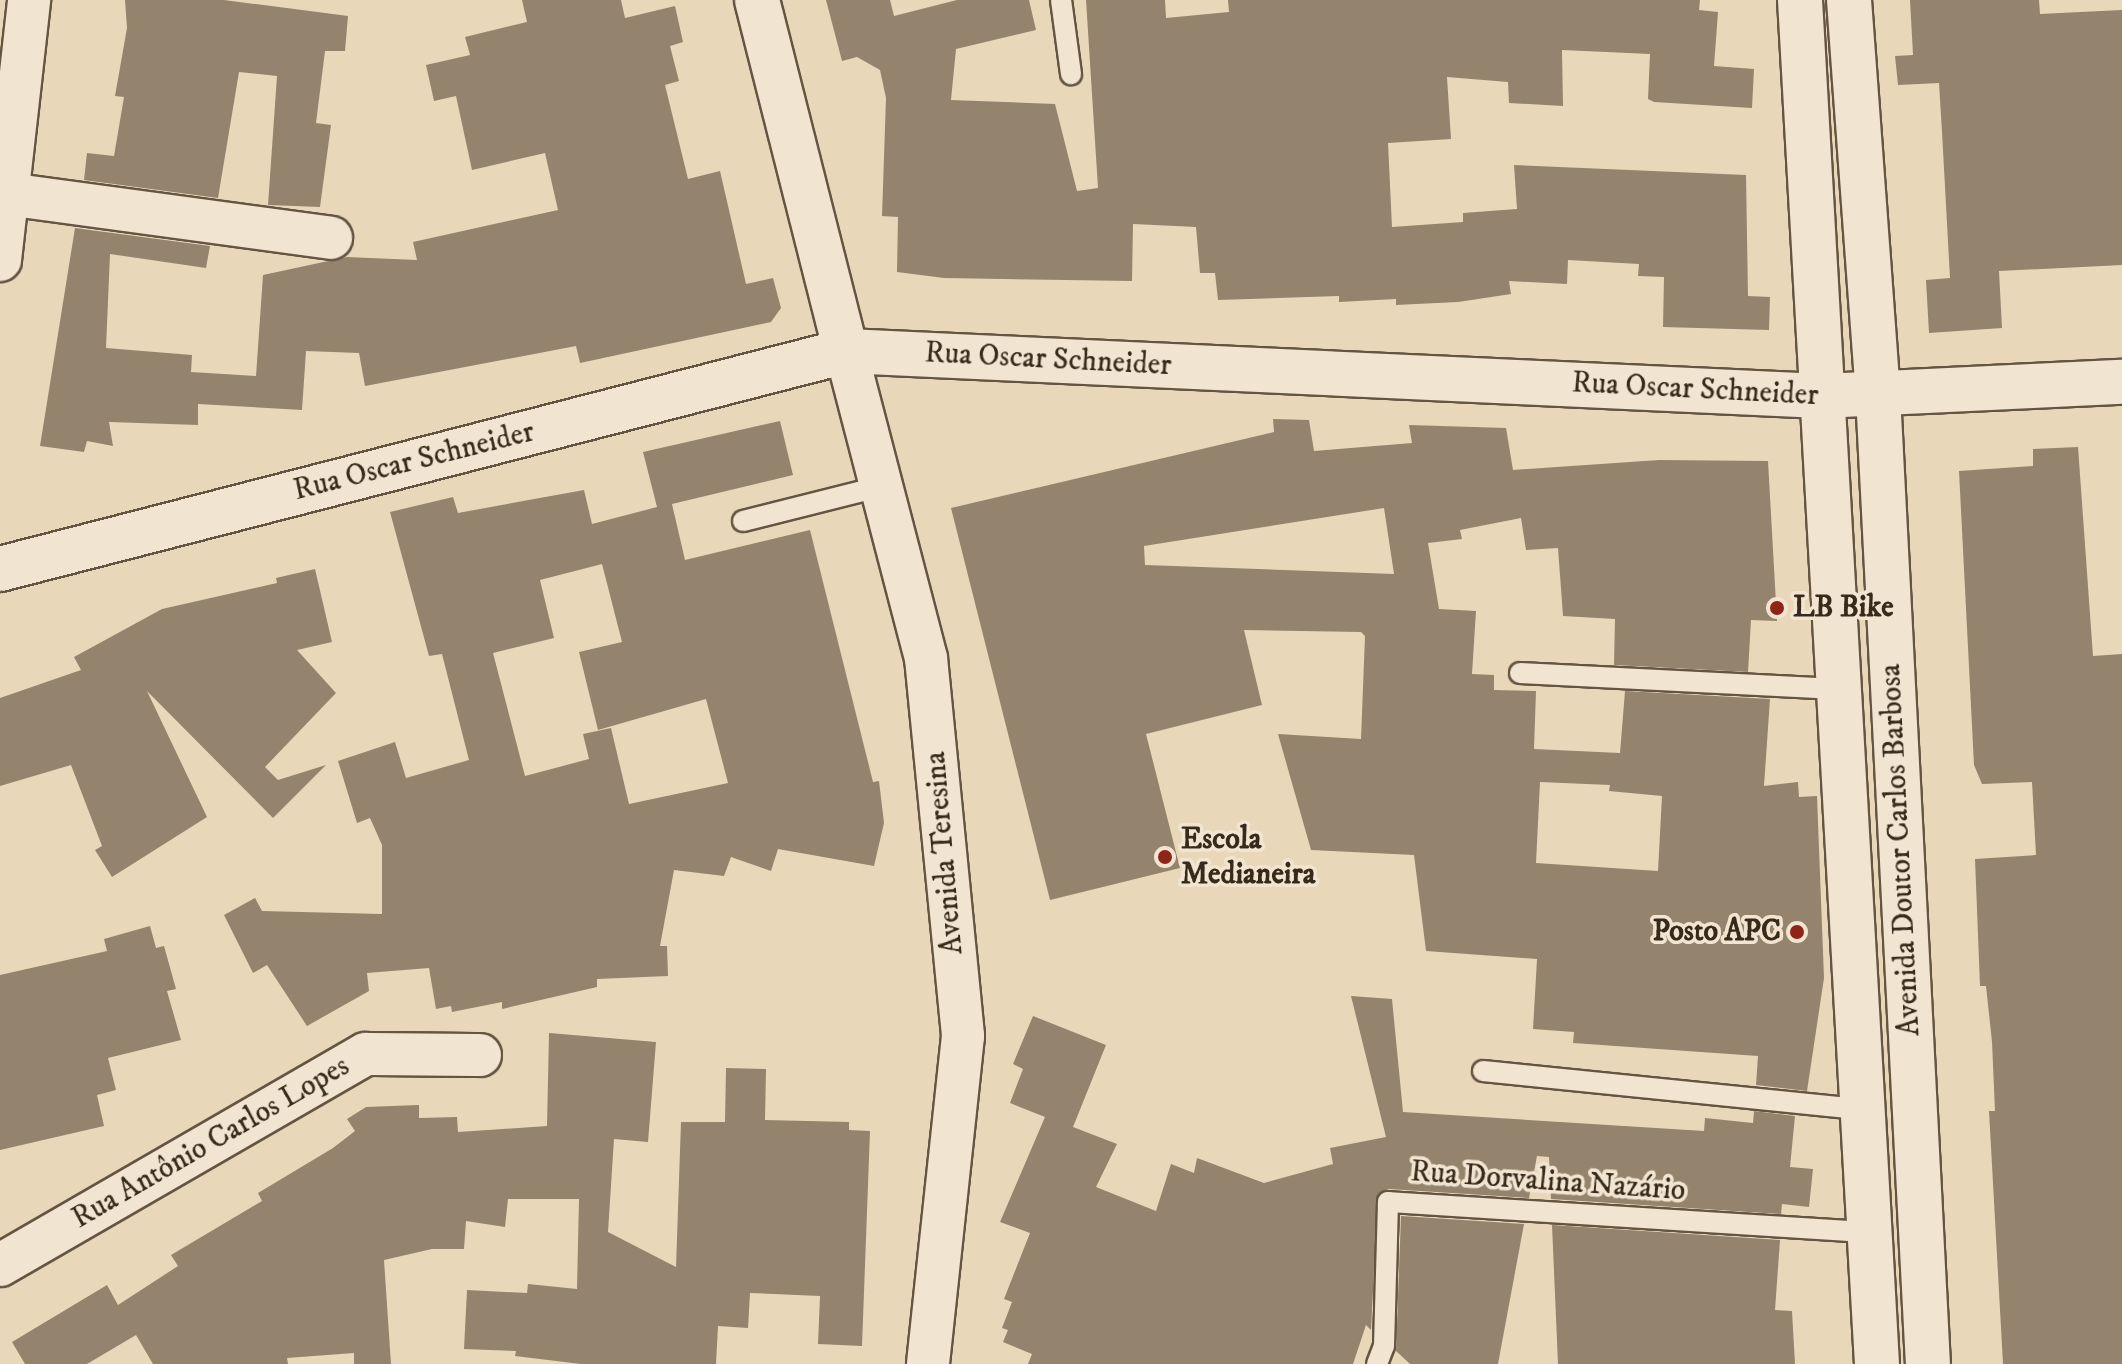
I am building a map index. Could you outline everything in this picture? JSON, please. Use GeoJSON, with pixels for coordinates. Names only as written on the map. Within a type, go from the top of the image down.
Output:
{"type":"FeatureCollection","features":[{"type":"Feature","properties":{"kind":"street"},"geometry":{"type":"LineString","coordinates":[[757,0],[846,351]]}},
{"type":"Feature","properties":{"kind":"street","name":"Avenida Doutor Carlos Barbosa"},"geometry":{"type":"LineString","coordinates":[[1800,0],[1860,1109],[1877,1364]]}},
{"type":"Feature","properties":{"kind":"street","name":"Avenida Doutor Carlos Barbosa"},"geometry":{"type":"LineString","coordinates":[[1849,0],[1878,395],[1928,1364]]}},
{"type":"Feature","properties":{"kind":"street"},"geometry":{"type":"LineString","coordinates":[[0,260],[19,8]]}},
{"type":"Feature","properties":{"kind":"street"},"geometry":{"type":"LineString","coordinates":[[7,194],[331,238]]}},
{"type":"Feature","properties":{"kind":"street","name":"Rua Oscar Schneider"},"geometry":{"type":"LineString","coordinates":[[0,569],[846,351],[1821,396],[2122,382]]}},
{"type":"Feature","properties":{"kind":"street","name":"Avenida Teresina"},"geometry":{"type":"LineString","coordinates":[[846,351],[926,658],[963,1036],[928,1364]]}},
{"type":"Feature","properties":{"kind":"street","name":"Rua Antônio Carlos Lopes"},"geometry":{"type":"LineString","coordinates":[[0,1265],[366,1054],[480,1055]]}},
{"type":"Feature","properties":{"kind":"lane"},"geometry":{"type":"LineString","coordinates":[[1061,0],[1071,74]]}},
{"type":"Feature","properties":{"kind":"lane"},"geometry":{"type":"LineString","coordinates":[[743,521],[882,486]]}},
{"type":"Feature","properties":{"kind":"lane"},"geometry":{"type":"LineString","coordinates":[[1520,673],[1837,689]]}},
{"type":"Feature","properties":{"kind":"lane"},"geometry":{"type":"LineString","coordinates":[[1483,1071],[1860,1109]]}},
{"type":"Feature","properties":{"kind":"lane","name":"Rua Dorvalina Nazário"},"geometry":{"type":"LineString","coordinates":[[1377,1364],[1384,1346],[1388,1202],[1867,1232]]}},
{"type":"Feature","properties":{"kind":"building"},"geometry":{"type":"Polygon","coordinates":[[[125,0],[224,0],[348,16],[345,51],[325,51],[316,123],[331,125],[320,207],[268,205],[277,76],[239,72],[218,198],[84,180],[87,153],[114,156],[124,97],[115,96],[127,28],[125,0]]]}},
{"type":"Feature","properties":{"kind":"building"},"geometry":{"type":"Polygon","coordinates":[[[522,0],[621,0],[625,18],[675,6],[683,42],[670,46],[679,81],[665,85],[688,179],[720,171],[746,284],[773,278],[781,308],[771,322],[580,363],[576,346],[365,386],[359,353],[306,351],[302,410],[198,404],[198,425],[109,422],[113,446],[87,441],[84,452],[40,446],[75,228],[210,246],[206,268],[110,254],[106,348],[192,355],[191,372],[256,376],[263,275],[347,257],[417,260],[413,242],[558,210],[545,153],[472,170],[456,96],[434,101],[426,65],[470,55],[465,37],[527,22],[522,0]]]}},
{"type":"Feature","properties":{"kind":"building"},"geometry":{"type":"Polygon","coordinates":[[[826,0],[890,0],[894,16],[957,0],[1029,0],[1036,30],[956,49],[951,100],[1055,104],[1077,191],[1098,188],[1086,0],[1165,0],[1166,18],[1229,12],[1228,0],[1700,0],[1699,10],[1718,12],[1714,66],[1754,69],[1752,108],[1654,102],[1648,99],[1650,54],[1562,50],[1563,106],[1509,103],[1508,82],[1447,77],[1451,139],[1388,143],[1392,227],[1463,222],[1463,213],[1517,209],[1514,165],[1746,175],[1748,296],[1770,297],[1769,330],[1663,327],[1664,277],[1638,276],[1639,264],[1568,260],[1567,284],[1509,281],[1511,294],[1458,302],[1396,305],[1396,299],[1339,302],[1339,296],[1218,300],[1215,273],[1200,273],[1196,227],[1133,224],[1132,281],[944,278],[897,272],[898,217],[882,216],[886,98],[880,70],[857,57],[842,61],[826,0]]]}},
{"type":"Feature","properties":{"kind":"building"},"geometry":{"type":"Polygon","coordinates":[[[1910,0],[2039,0],[2040,14],[2122,10],[2122,265],[1999,271],[2002,328],[1929,333],[1926,280],[1950,278],[1942,132],[1939,83],[1898,85],[1895,56],[1913,55],[1910,0]]]}},
{"type":"Feature","properties":{"kind":"building"},"geometry":{"type":"Polygon","coordinates":[[[1273,419],[1309,420],[1314,451],[1412,443],[1409,425],[1506,428],[1513,470],[1659,460],[1768,461],[1777,621],[1751,620],[1748,672],[1614,665],[1615,619],[1563,616],[1558,548],[1526,550],[1521,518],[1460,530],[1462,539],[1428,543],[1439,609],[1476,611],[1472,674],[1494,675],[1494,690],[1536,691],[1534,749],[1620,753],[1625,691],[1770,699],[1764,786],[1798,782],[1799,797],[1817,796],[1824,978],[1807,1091],[1756,1085],[1758,1056],[1573,1043],[1574,1032],[1533,1029],[1537,959],[1426,951],[1414,855],[1311,850],[1278,734],[1361,739],[1365,636],[1361,632],[1244,630],[1262,705],[1146,734],[1180,868],[1050,900],[951,508],[1274,432],[1273,419]],[[1384,508],[1144,546],[1145,565],[1394,574],[1384,508]],[[1540,782],[1536,863],[1658,871],[1662,796],[1609,791],[1610,785],[1540,782]]]}},
{"type":"Feature","properties":{"kind":"building"},"geometry":{"type":"Polygon","coordinates":[[[780,421],[793,475],[672,504],[685,560],[810,530],[873,782],[879,781],[884,823],[874,866],[778,849],[771,871],[731,857],[724,876],[674,870],[660,946],[667,946],[668,976],[597,979],[597,987],[502,1009],[502,1002],[452,1012],[451,1006],[436,1009],[429,968],[367,973],[369,991],[307,1026],[267,965],[253,973],[224,915],[255,898],[262,911],[382,914],[382,845],[370,818],[357,823],[338,761],[395,742],[406,778],[469,760],[442,654],[429,656],[390,512],[453,497],[458,513],[584,490],[592,524],[657,507],[643,452],[780,421]],[[602,564],[540,580],[554,638],[493,653],[525,776],[589,759],[583,734],[611,728],[629,804],[728,783],[706,699],[598,730],[579,652],[622,642],[602,564]]]}},
{"type":"Feature","properties":{"kind":"building"},"geometry":{"type":"Polygon","coordinates":[[[2078,447],[2093,656],[2122,654],[2122,1364],[2003,1364],[1989,1111],[1995,1111],[1992,1042],[1986,986],[1980,986],[1975,859],[2036,855],[2032,782],[1982,784],[1974,765],[1959,471],[2033,466],[2033,449],[2078,447]]]}},
{"type":"Feature","properties":{"kind":"building"},"geometry":{"type":"Polygon","coordinates":[[[315,569],[332,642],[297,650],[336,693],[265,767],[278,780],[326,765],[273,818],[147,691],[207,817],[112,877],[95,850],[102,846],[71,765],[0,786],[0,698],[81,670],[74,657],[162,609],[277,583],[276,578],[315,569]]]}},
{"type":"Feature","properties":{"kind":"building"},"geometry":{"type":"Polygon","coordinates":[[[150,926],[156,948],[164,946],[176,989],[167,991],[181,1040],[108,1058],[116,1090],[97,1095],[104,1126],[0,1150],[0,975],[107,951],[104,939],[150,926]]]}},
{"type":"Feature","properties":{"kind":"building"},"geometry":{"type":"Polygon","coordinates":[[[1351,996],[1392,999],[1403,1112],[1704,1131],[1705,1118],[1753,1123],[1754,1111],[1795,1116],[1790,1167],[1813,1169],[1809,1207],[1782,1204],[1781,1214],[1551,1199],[1549,1157],[1537,1156],[1529,1198],[1389,1189],[1378,1194],[1371,1330],[1366,1325],[1353,1364],[1028,1364],[1032,1354],[1003,1342],[1008,1330],[1002,1328],[1012,1302],[1004,1299],[1030,1233],[1000,1222],[1045,1117],[1010,1103],[1023,1069],[1013,1064],[1033,1016],[1106,1045],[1073,1127],[1117,1144],[1096,1187],[1156,1211],[1171,1164],[1194,1173],[1197,1158],[1264,1183],[1333,1164],[1330,1148],[1386,1137],[1351,996]]]}},
{"type":"Feature","properties":{"kind":"building"},"geometry":{"type":"Polygon","coordinates":[[[549,1033],[656,1042],[648,1142],[614,1139],[608,1232],[676,1267],[681,1122],[725,1122],[726,1068],[766,1069],[765,1120],[849,1122],[849,1130],[870,1131],[862,1346],[818,1344],[820,1296],[750,1293],[748,1328],[718,1326],[716,1364],[581,1364],[515,1356],[516,1351],[464,1349],[467,1290],[527,1293],[528,1284],[577,1289],[579,1199],[508,1199],[505,1227],[466,1221],[464,1249],[432,1249],[384,1260],[391,1364],[354,1364],[354,1353],[287,1358],[288,1364],[153,1364],[136,1335],[87,1364],[25,1364],[12,1342],[107,1285],[118,1305],[178,1266],[171,1255],[262,1201],[258,1193],[333,1148],[355,1131],[347,1119],[366,1107],[419,1105],[419,1118],[457,1117],[458,1132],[547,1126],[549,1033]]]}},
{"type":"Feature","properties":{"kind":"building"},"geometry":{"type":"Polygon","coordinates":[[[1401,1216],[1524,1224],[1498,1364],[1410,1364],[1396,1351],[1401,1216]]]}},
{"type":"Feature","properties":{"kind":"building"},"geometry":{"type":"Polygon","coordinates":[[[1552,1225],[1780,1240],[1775,1310],[1792,1311],[1795,1364],[1558,1364],[1552,1225]]]}},
{"type":"Feature","properties":{"kind":"place","name":"LB Bike"},"geometry":{"type":"Point","coordinates":[1777,608]}},
{"type":"Feature","properties":{"kind":"place","name":"Escola Medianeira"},"geometry":{"type":"Point","coordinates":[1165,857]}},
{"type":"Feature","properties":{"kind":"place","name":"Posto APC"},"geometry":{"type":"Point","coordinates":[1797,932]}}]}
